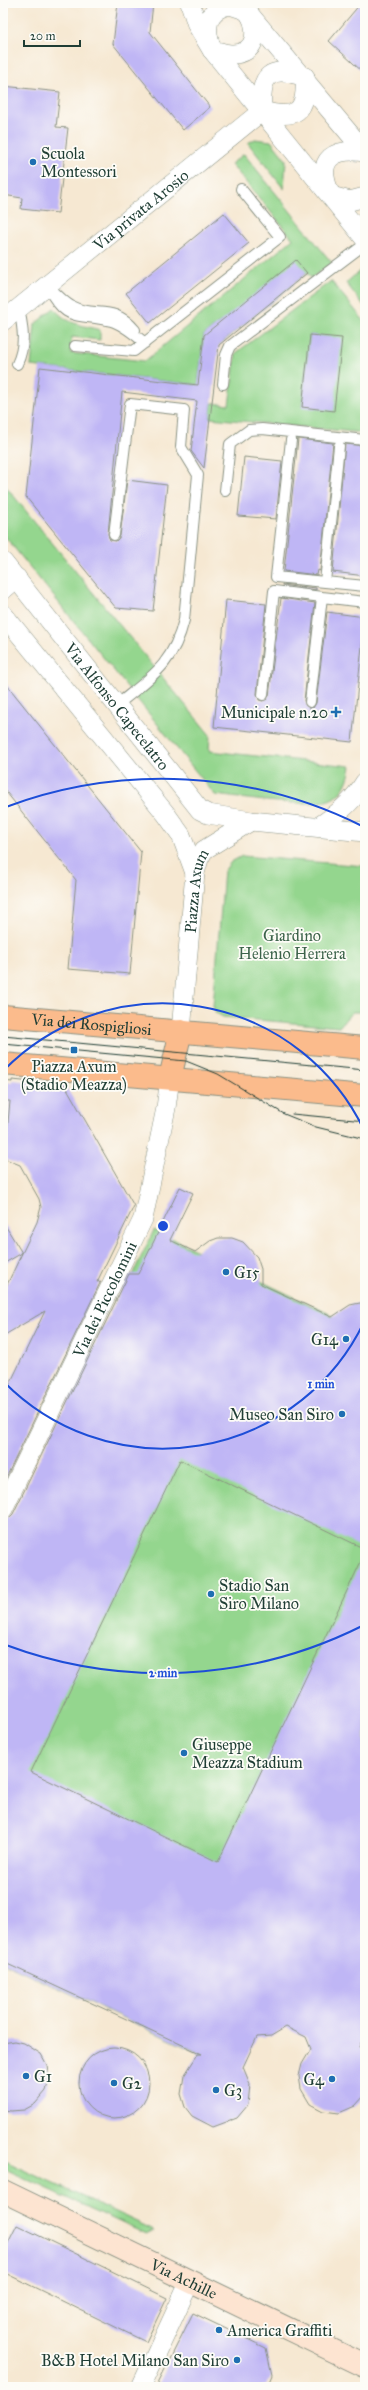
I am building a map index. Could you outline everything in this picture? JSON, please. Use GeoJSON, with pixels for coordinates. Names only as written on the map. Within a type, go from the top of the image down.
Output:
{"type":"FeatureCollection","features":[{"type":"Feature","properties":{"kind":"main road","name":"Via dei Rospigliosi"},"geometry":{"type":"LineString","coordinates":[[3,1016],[181,1031]]}},
{"type":"Feature","properties":{"kind":"main road"},"geometry":{"type":"LineString","coordinates":[[181,1031],[365,1048]]}},
{"type":"Feature","properties":{"kind":"main road","name":"Piazza Axum"},"geometry":{"type":"LineString","coordinates":[[170,1078],[181,1031]]}},
{"type":"Feature","properties":{"kind":"main road"},"geometry":{"type":"LineString","coordinates":[[3,1064],[363,1095]]}},
{"type":"Feature","properties":{"kind":"street"},"geometry":{"type":"LineString","coordinates":[[190,3],[197,24],[212,50],[365,239]]}},
{"type":"Feature","properties":{"kind":"street"},"geometry":{"type":"LineString","coordinates":[[212,50],[207,28],[213,13],[230,5],[248,6],[365,152]]}},
{"type":"Feature","properties":{"kind":"street"},"geometry":{"type":"LineString","coordinates":[[212,50],[234,54],[242,52],[250,46],[256,29],[248,6]]}},
{"type":"Feature","properties":{"kind":"street"},"geometry":{"type":"LineString","coordinates":[[262,111],[261,88],[269,76],[284,71],[305,77]]}},
{"type":"Feature","properties":{"kind":"street"},"geometry":{"type":"LineString","coordinates":[[262,111],[283,116],[296,112],[305,99],[305,77]]}},
{"type":"Feature","properties":{"kind":"street","name":"Via privata Arosio"},"geometry":{"type":"LineString","coordinates":[[3,321],[262,111]]}},
{"type":"Feature","properties":{"kind":"street"},"geometry":{"type":"LineString","coordinates":[[331,196],[323,175],[328,160],[343,150],[365,152]]}},
{"type":"Feature","properties":{"kind":"street"},"geometry":{"type":"LineString","coordinates":[[331,196],[350,201],[365,197]]}},
{"type":"Feature","properties":{"kind":"street","name":"Via Alfonso Capecelatro"},"geometry":{"type":"LineString","coordinates":[[3,562],[10,584],[117,705],[200,810],[208,814],[251,821]]}},
{"type":"Feature","properties":{"kind":"street","name":"Via Alfonso Capecelatro"},"geometry":{"type":"LineString","coordinates":[[3,614],[166,814],[189,851],[195,873]]}},
{"type":"Feature","properties":{"kind":"street"},"geometry":{"type":"LineString","coordinates":[[318,827],[336,816],[350,803],[365,782]]}},
{"type":"Feature","properties":{"kind":"street"},"geometry":{"type":"LineString","coordinates":[[251,821],[365,832]]}},
{"type":"Feature","properties":{"kind":"street","name":"Piazza Axum"},"geometry":{"type":"LineString","coordinates":[[181,1031],[195,873],[199,859],[204,850],[251,821]]}},
{"type":"Feature","properties":{"kind":"street","name":"Via dei Piccolomini"},"geometry":{"type":"LineString","coordinates":[[3,1509],[143,1219],[166,1108],[170,1078]]}},
{"type":"Feature","properties":{"kind":"street","name":"Via Achille"},"geometry":{"type":"LineString","coordinates":[[3,2191],[190,2281],[363,2360]]}},
{"type":"Feature","properties":{"kind":"street"},"geometry":{"type":"LineString","coordinates":[[141,2387],[190,2281]]}},
{"type":"Feature","properties":{"kind":"lane"},"geometry":{"type":"LineString","coordinates":[[75,346],[134,351],[280,237],[241,189]]}},
{"type":"Feature","properties":{"kind":"lane"},"geometry":{"type":"LineString","coordinates":[[223,384],[226,355],[230,346],[365,244]]}},
{"type":"Feature","properties":{"kind":"lane"},"geometry":{"type":"LineString","coordinates":[[47,286],[58,305],[67,313],[112,321],[145,343]]}},
{"type":"Feature","properties":{"kind":"lane"},"geometry":{"type":"LineString","coordinates":[[17,364],[22,354],[24,341],[19,308]]}},
{"type":"Feature","properties":{"kind":"lane"},"geometry":{"type":"LineString","coordinates":[[114,535],[130,404],[184,410],[181,447],[198,476],[184,620],[178,640],[163,667],[117,705]]}},
{"type":"Feature","properties":{"kind":"lane"},"geometry":{"type":"LineString","coordinates":[[225,491],[230,444],[249,430],[262,429],[365,440]]}},
{"type":"Feature","properties":{"kind":"lane"},"geometry":{"type":"LineString","coordinates":[[291,440],[276,577],[365,586]]}},
{"type":"Feature","properties":{"kind":"lane"},"geometry":{"type":"LineString","coordinates":[[324,582],[339,446]]}},
{"type":"Feature","properties":{"kind":"lane"},"geometry":{"type":"LineString","coordinates":[[262,695],[274,591],[365,602]]}},
{"type":"Feature","properties":{"kind":"lane"},"geometry":{"type":"LineString","coordinates":[[310,702],[322,597]]}},
{"type":"Feature","properties":{"kind":"green space"},"geometry":{"type":"Polygon","coordinates":[[[255,139],[271,141],[286,160],[284,189],[248,143],[255,139]]]}},
{"type":"Feature","properties":{"kind":"green space"},"geometry":{"type":"Polygon","coordinates":[[[244,154],[332,263],[311,278],[307,273],[219,345],[221,321],[204,335],[198,385],[31,366],[35,324],[54,308],[69,321],[100,330],[100,340],[72,337],[70,353],[145,361],[293,239],[231,164],[244,154]]]}},
{"type":"Feature","properties":{"kind":"green space"},"geometry":{"type":"Polygon","coordinates":[[[365,266],[365,307],[346,283],[365,266]]]}},
{"type":"Feature","properties":{"kind":"green space"},"geometry":{"type":"Polygon","coordinates":[[[331,281],[365,322],[365,433],[210,418],[212,403],[229,405],[236,353],[331,281]],[[310,335],[302,407],[342,339],[310,335]]]}},
{"type":"Feature","properties":{"kind":"green space"},"geometry":{"type":"Polygon","coordinates":[[[3,483],[210,735],[209,751],[351,766],[349,777],[342,791],[334,798],[329,800],[306,803],[274,802],[215,795],[3,534],[3,483]]]}},
{"type":"Feature","properties":{"kind":"green space","name":"Giardino Helenio Herrera"},"geometry":{"type":"Polygon","coordinates":[[[242,856],[365,866],[365,1012],[352,1012],[339,1027],[223,1017],[216,1013],[213,1006],[224,871],[231,862],[242,856]]]}},
{"type":"Feature","properties":{"kind":"green space","name":"Giuseppe Meazza Stadium"},"geometry":{"type":"Polygon","coordinates":[[[154,1230],[365,1331],[365,1972],[238,2000],[210,2058],[3,1962],[3,1543],[154,1230]]]}},
{"type":"Feature","properties":{"kind":"green space"},"geometry":{"type":"Polygon","coordinates":[[[3,2160],[154,2230],[146,2234],[141,2232],[3,2168],[3,2160]]]}},
{"type":"Feature","properties":{"kind":"building"},"geometry":{"type":"Polygon","coordinates":[[[118,3],[153,3],[150,32],[210,107],[183,130],[113,44],[118,3]]]}},
{"type":"Feature","properties":{"kind":"building"},"geometry":{"type":"Polygon","coordinates":[[[361,3],[365,3],[365,74],[329,41],[361,3]]]}},
{"type":"Feature","properties":{"kind":"building","name":"Scuola Montessori"},"geometry":{"type":"Polygon","coordinates":[[[3,86],[60,92],[56,127],[68,128],[58,213],[21,209],[22,198],[3,195],[3,86]]]}},
{"type":"Feature","properties":{"kind":"building"},"geometry":{"type":"Polygon","coordinates":[[[224,213],[249,243],[150,323],[126,293],[224,213]]]}},
{"type":"Feature","properties":{"kind":"building"},"geometry":{"type":"Polygon","coordinates":[[[296,260],[307,273],[219,345],[204,468],[191,451],[197,401],[122,392],[108,534],[110,540],[116,541],[120,536],[127,480],[167,485],[153,611],[116,608],[26,497],[40,367],[198,385],[204,335],[296,260]]]}},
{"type":"Feature","properties":{"kind":"building"},"geometry":{"type":"Polygon","coordinates":[[[310,335],[342,338],[334,411],[302,407],[310,335]]]}},
{"type":"Feature","properties":{"kind":"building"},"geometry":{"type":"Polygon","coordinates":[[[298,439],[333,443],[320,571],[318,570],[317,575],[284,571],[298,439]]]}},
{"type":"Feature","properties":{"kind":"building"},"geometry":{"type":"Polygon","coordinates":[[[345,444],[365,446],[365,576],[333,572],[345,444]]]}},
{"type":"Feature","properties":{"kind":"building"},"geometry":{"type":"Polygon","coordinates":[[[244,457],[282,461],[276,519],[238,516],[244,457]]]}},
{"type":"Feature","properties":{"kind":"building"},"geometry":{"type":"Polygon","coordinates":[[[282,585],[316,588],[316,590],[282,585]]]}},
{"type":"Feature","properties":{"kind":"building"},"geometry":{"type":"Polygon","coordinates":[[[281,598],[315,603],[304,701],[309,708],[313,708],[316,703],[327,612],[365,617],[352,742],[214,727],[226,600],[266,604],[257,694],[259,700],[263,701],[269,696],[281,598]]]}},
{"type":"Feature","properties":{"kind":"building"},"geometry":{"type":"Polygon","coordinates":[[[3,680],[141,852],[130,974],[68,969],[76,880],[3,788],[3,680]]]}},
{"type":"Feature","properties":{"kind":"building"},"geometry":{"type":"Polygon","coordinates":[[[12,1080],[65,1085],[134,1206],[97,1282],[101,1281],[3,1484],[3,1398],[45,1311],[3,1336],[3,1293],[37,1222],[41,1207],[39,1199],[20,1165],[3,1158],[3,1133],[7,1133],[10,1101],[3,1101],[3,1081],[12,1082],[12,1080]]]}},
{"type":"Feature","properties":{"kind":"building","name":"Giuseppe Meazza Stadium"},"geometry":{"type":"Polygon","coordinates":[[[180,1187],[193,1193],[170,1240],[195,1252],[210,1241],[218,1238],[232,1238],[243,1242],[257,1257],[261,1269],[261,1284],[332,1317],[350,1305],[365,1302],[365,1549],[180,1460],[31,1772],[218,1862],[365,1553],[365,2034],[359,2047],[365,2050],[365,2095],[355,2106],[339,2113],[323,2111],[310,2104],[301,2089],[299,2076],[302,2064],[311,2049],[306,2037],[286,2027],[271,2036],[257,2037],[243,2067],[250,2084],[248,2105],[237,2118],[213,2127],[192,2116],[185,2107],[181,2094],[184,2076],[198,2054],[202,2054],[3,1962],[3,1520],[9,1518],[13,1514],[129,1274],[138,1274],[180,1187]]]}},
{"type":"Feature","properties":{"kind":"building"},"geometry":{"type":"Polygon","coordinates":[[[3,1222],[22,1253],[3,1264],[3,1222]]]}},
{"type":"Feature","properties":{"kind":"building","name":"G1"},"geometry":{"type":"Polygon","coordinates":[[[15,2041],[24,2043],[41,2054],[47,2065],[49,2078],[46,2091],[35,2104],[24,2110],[11,2111],[3,2110],[3,2043],[15,2041]]]}},
{"type":"Feature","properties":{"kind":"building","name":"G2"},"geometry":{"type":"Polygon","coordinates":[[[114,2048],[127,2051],[139,2058],[146,2070],[149,2083],[146,2096],[139,2108],[127,2115],[114,2118],[101,2115],[89,2108],[82,2096],[79,2083],[82,2070],[89,2058],[101,2051],[114,2048]]]}},
{"type":"Feature","properties":{"kind":"building"},"geometry":{"type":"Polygon","coordinates":[[[17,2225],[167,2298],[146,2342],[3,2272],[3,2253],[17,2225]]]}},
{"type":"Feature","properties":{"kind":"building"},"geometry":{"type":"Polygon","coordinates":[[[193,2313],[266,2348],[272,2375],[267,2387],[156,2387],[193,2313]]]}},
{"type":"Feature","properties":{"kind":"tram line"},"geometry":{"type":"LineString","coordinates":[[3,1036],[365,1070]]}},
{"type":"Feature","properties":{"kind":"tram line"},"geometry":{"type":"LineString","coordinates":[[3,1044],[186,1061],[218,1074],[284,1114],[316,1127],[365,1139]]}},
{"type":"Feature","properties":{"kind":"tram line"},"geometry":{"type":"LineString","coordinates":[[292,1114],[365,1121]]}},
{"type":"Feature","properties":{"kind":"place","name":"Scuola Montessori"},"geometry":{"type":"Point","coordinates":[33,162]}},
{"type":"Feature","properties":{"kind":"place","name":"Municipale n.20"},"geometry":{"type":"Point","coordinates":[336,712]}},
{"type":"Feature","properties":{"kind":"place","name":"Piazza Axum (Stadio Meazza)"},"geometry":{"type":"Point","coordinates":[74,1050]}},
{"type":"Feature","properties":{"kind":"place","name":"G15"},"geometry":{"type":"Point","coordinates":[226,1272]}},
{"type":"Feature","properties":{"kind":"place","name":"G14"},"geometry":{"type":"Point","coordinates":[346,1339]}},
{"type":"Feature","properties":{"kind":"place","name":"Museo San Siro"},"geometry":{"type":"Point","coordinates":[342,1414]}},
{"type":"Feature","properties":{"kind":"place","name":"Stadio San Siro Milano"},"geometry":{"type":"Point","coordinates":[211,1594]}},
{"type":"Feature","properties":{"kind":"place","name":"Giuseppe Meazza Stadium"},"geometry":{"type":"Point","coordinates":[184,1753]}},
{"type":"Feature","properties":{"kind":"place","name":"G1"},"geometry":{"type":"Point","coordinates":[26,2076]}},
{"type":"Feature","properties":{"kind":"place","name":"G4"},"geometry":{"type":"Point","coordinates":[332,2079]}},
{"type":"Feature","properties":{"kind":"place","name":"G2"},"geometry":{"type":"Point","coordinates":[114,2083]}},
{"type":"Feature","properties":{"kind":"place","name":"G3"},"geometry":{"type":"Point","coordinates":[216,2090]}},
{"type":"Feature","properties":{"kind":"place","name":"America Graffiti"},"geometry":{"type":"Point","coordinates":[219,2330]}},
{"type":"Feature","properties":{"kind":"place","name":"B&B Hotel Milano San Siro"},"geometry":{"type":"Point","coordinates":[237,2360]}}]}
